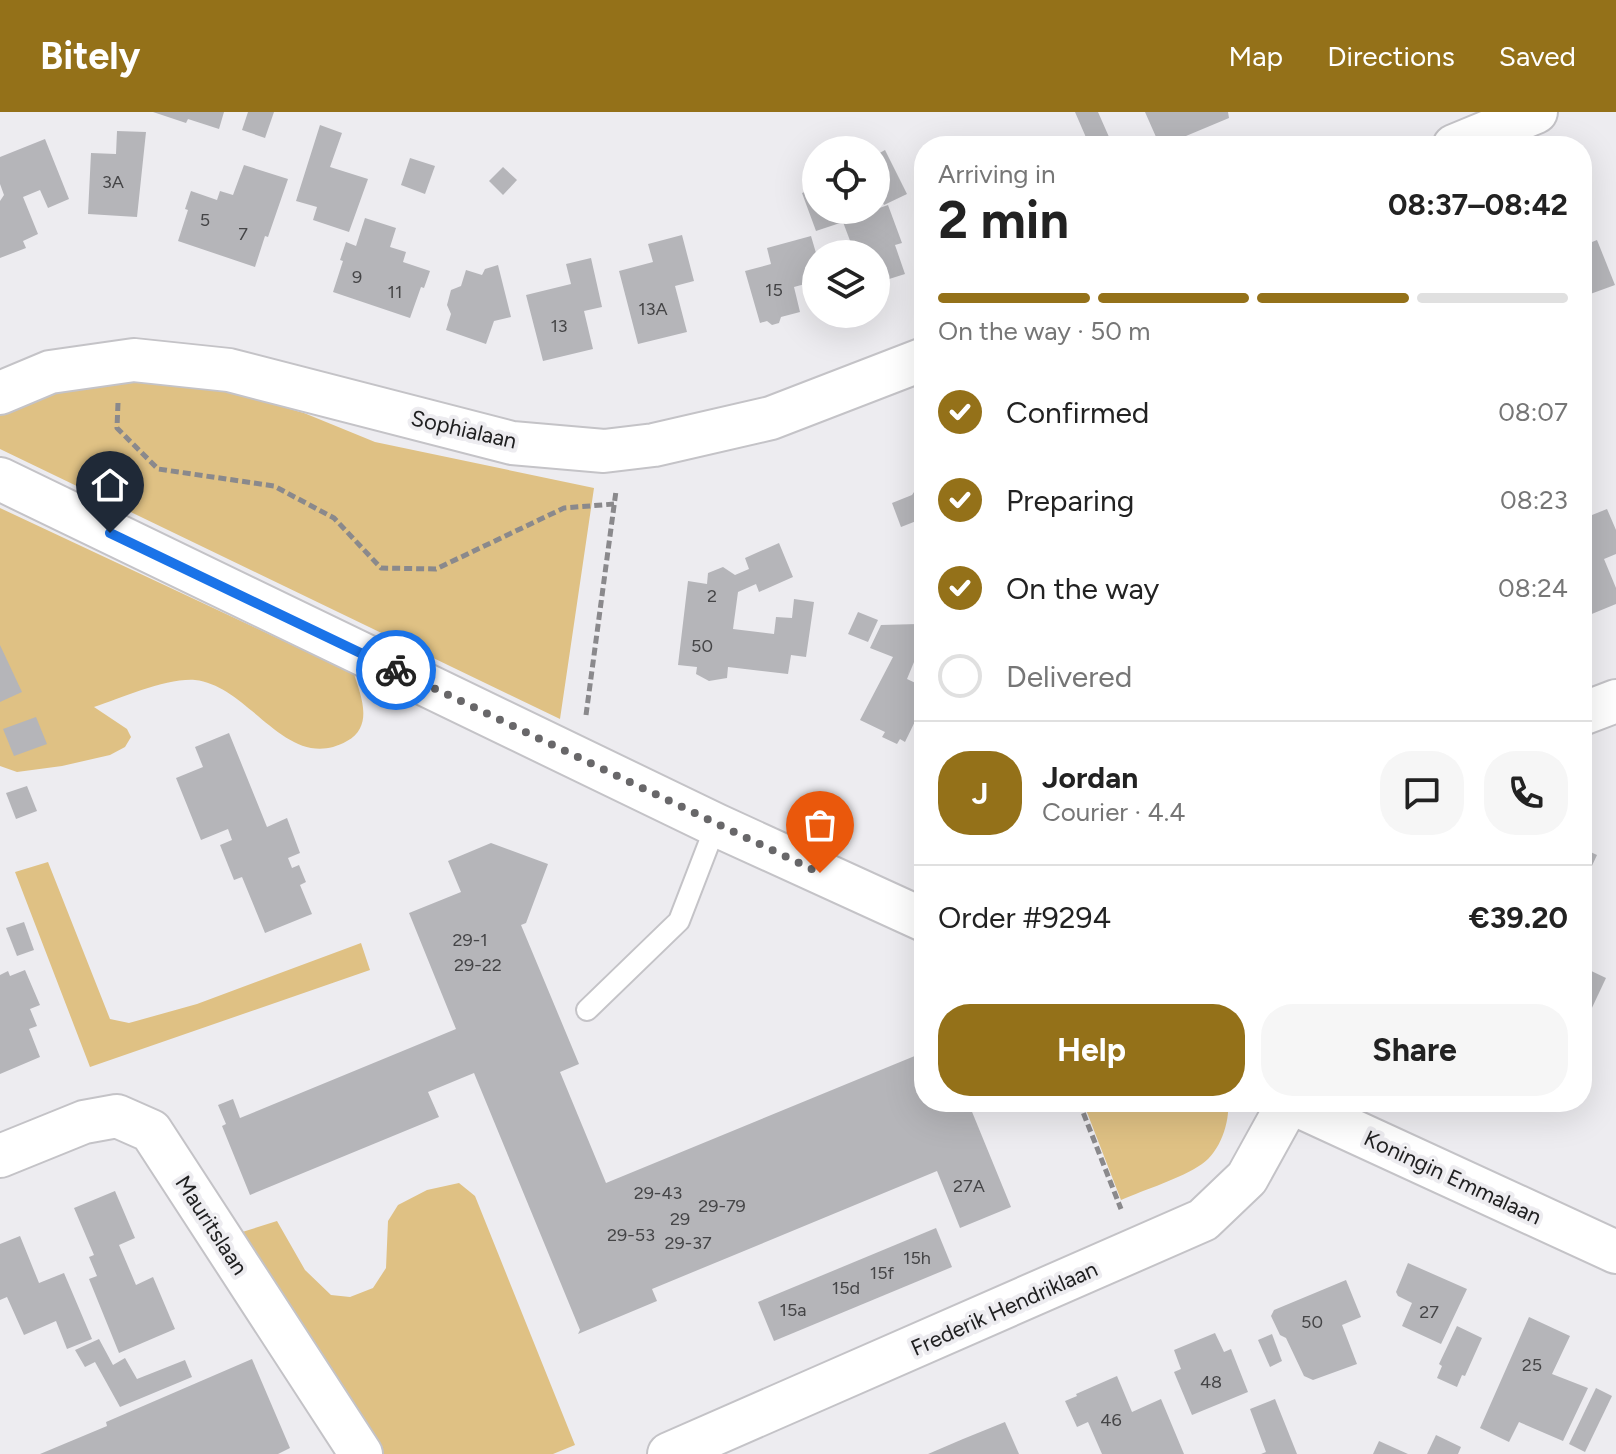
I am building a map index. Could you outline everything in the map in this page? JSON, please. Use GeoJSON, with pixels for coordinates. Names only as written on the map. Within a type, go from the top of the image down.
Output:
{"type":"FeatureCollection","features":[{"type":"Feature","properties":{"kind":"street"},"geometry":{"type":"LineString","coordinates":[[1478,136],[1536,112]]}},
{"type":"Feature","properties":{"kind":"street","name":"Sophialaan"},"geometry":{"type":"LineString","coordinates":[[0,393],[50,372],[134,360],[229,370],[512,443],[604,451],[654,445],[771,418],[914,363]]}},
{"type":"Feature","properties":{"kind":"street"},"geometry":{"type":"LineString","coordinates":[[0,479],[716,825],[914,915]]}},
{"type":"Feature","properties":{"kind":"street"},"geometry":{"type":"LineString","coordinates":[[1592,710],[1616,701]]}},
{"type":"Feature","properties":{"kind":"street","name":"Frederik Hendriklaan"},"geometry":{"type":"LineString","coordinates":[[669,1454],[1203,1220],[1247,1178],[1284,1112]]}},
{"type":"Feature","properties":{"kind":"street","name":"Koningin Emmalaan"},"geometry":{"type":"LineString","coordinates":[[1312,1112],[1616,1252]]}},
{"type":"Feature","properties":{"kind":"street","name":"Mauritslaan"},"geometry":{"type":"LineString","coordinates":[[0,1156],[84,1122],[117,1116],[151,1131],[361,1454]]}},
{"type":"Feature","properties":{"kind":"lane"},"geometry":{"type":"LineString","coordinates":[[587,1010],[679,921],[716,825]]}},
{"type":"Feature","properties":{"kind":"path"},"geometry":{"type":"LineString","coordinates":[[121,362],[117,428],[158,469],[274,486],[334,518],[381,568],[436,569],[564,508],[614,504]]}},
{"type":"Feature","properties":{"kind":"path"},"geometry":{"type":"LineString","coordinates":[[580,759],[622,449]]}},
{"type":"Feature","properties":{"kind":"path"},"geometry":{"type":"LineString","coordinates":[[1083,1112],[1137,1249]]}},
{"type":"Feature","properties":{"kind":"shaded area"},"geometry":{"type":"Polygon","coordinates":[[[137,380],[220,389],[304,413],[375,442],[594,488],[560,719],[0,449],[0,407],[49,391],[137,380]]]}},
{"type":"Feature","properties":{"kind":"shaded area"},"geometry":{"type":"Polygon","coordinates":[[[0,508],[354,674],[363,710],[360,727],[347,741],[326,748],[306,747],[287,738],[215,686],[183,680],[158,685],[94,707],[127,729],[131,737],[125,747],[110,755],[17,772],[0,766],[0,508]]]}},
{"type":"Feature","properties":{"kind":"shaded area"},"geometry":{"type":"Polygon","coordinates":[[[48,862],[110,1019],[129,1023],[197,1004],[361,943],[370,970],[90,1067],[15,872],[48,862]]]}},
{"type":"Feature","properties":{"kind":"shaded area"},"geometry":{"type":"Polygon","coordinates":[[[1087,1112],[1228,1112],[1222,1136],[1214,1152],[1202,1164],[1121,1200],[1087,1112]]]}},
{"type":"Feature","properties":{"kind":"shaded area"},"geometry":{"type":"Polygon","coordinates":[[[459,1183],[475,1196],[575,1445],[553,1454],[378,1454],[239,1233],[277,1221],[305,1270],[331,1295],[350,1297],[373,1288],[386,1268],[388,1221],[398,1205],[427,1190],[459,1183]]]}},
{"type":"Feature","properties":{"kind":"building"},"geometry":{"type":"Polygon","coordinates":[[[153,112],[224,112],[219,129],[188,119],[186,123],[153,112]]]}},
{"type":"Feature","properties":{"kind":"building"},"geometry":{"type":"Polygon","coordinates":[[[248,112],[274,112],[265,138],[242,130],[248,112]]]}},
{"type":"Feature","properties":{"kind":"building"},"geometry":{"type":"Polygon","coordinates":[[[1075,112],[1098,112],[1109,136],[1085,136],[1075,112]]]}},
{"type":"Feature","properties":{"kind":"building"},"geometry":{"type":"Polygon","coordinates":[[[1145,112],[1228,112],[1229,118],[1186,136],[1156,136],[1145,112]]]}},
{"type":"Feature","properties":{"kind":"building"},"geometry":{"type":"Polygon","coordinates":[[[320,125],[342,133],[330,167],[368,179],[349,232],[313,220],[317,207],[296,201],[320,125]]]}},
{"type":"Feature","properties":{"kind":"building"},"geometry":{"type":"Polygon","coordinates":[[[117,131],[146,132],[137,217],[88,214],[91,153],[116,154],[117,131]]]}},
{"type":"Feature","properties":{"kind":"building"},"geometry":{"type":"Polygon","coordinates":[[[45,139],[69,199],[48,208],[40,190],[23,197],[38,234],[23,241],[26,248],[0,258],[0,201],[4,195],[0,184],[0,157],[45,139]]]}},
{"type":"Feature","properties":{"kind":"building"},"geometry":{"type":"Polygon","coordinates":[[[410,158],[435,166],[425,194],[401,185],[410,158]]]}},
{"type":"Feature","properties":{"kind":"building"},"geometry":{"type":"Polygon","coordinates":[[[890,160],[907,194],[890,202],[890,160]]]}},
{"type":"Feature","properties":{"kind":"building"},"geometry":{"type":"Polygon","coordinates":[[[244,165],[288,179],[255,267],[178,241],[191,191],[217,200],[220,191],[233,195],[244,165]]]}},
{"type":"Feature","properties":{"kind":"building"},"geometry":{"type":"Polygon","coordinates":[[[503,167],[517,180],[503,195],[489,181],[503,167]]]}},
{"type":"Feature","properties":{"kind":"building"},"geometry":{"type":"Polygon","coordinates":[[[890,210],[902,243],[895,245],[905,274],[890,279],[890,240],[850,240],[844,224],[890,224],[890,210]]]}},
{"type":"Feature","properties":{"kind":"building"},"geometry":{"type":"Polygon","coordinates":[[[365,218],[396,228],[390,247],[406,252],[403,262],[430,271],[410,318],[333,292],[346,242],[356,246],[365,218]]]}},
{"type":"Feature","properties":{"kind":"building"},"geometry":{"type":"Polygon","coordinates":[[[813,224],[837,224],[816,231],[813,224]]]}},
{"type":"Feature","properties":{"kind":"building"},"geometry":{"type":"Polygon","coordinates":[[[682,235],[694,281],[675,286],[687,332],[638,344],[619,271],[653,262],[648,244],[682,235]]]}},
{"type":"Feature","properties":{"kind":"building"},"geometry":{"type":"Polygon","coordinates":[[[811,236],[812,240],[802,240],[802,285],[794,287],[800,312],[781,317],[779,323],[772,325],[767,321],[760,323],[745,271],[771,264],[767,248],[811,236]]]}},
{"type":"Feature","properties":{"kind":"building"},"geometry":{"type":"Polygon","coordinates":[[[1597,240],[1615,285],[1592,293],[1592,242],[1597,240]]]}},
{"type":"Feature","properties":{"kind":"building"},"geometry":{"type":"Polygon","coordinates":[[[591,258],[602,307],[584,311],[593,349],[543,361],[526,295],[571,284],[566,264],[591,258]]]}},
{"type":"Feature","properties":{"kind":"building"},"geometry":{"type":"Polygon","coordinates":[[[498,265],[511,317],[494,321],[486,344],[446,330],[451,314],[447,305],[451,290],[461,286],[466,270],[482,275],[485,269],[498,265]]]}},
{"type":"Feature","properties":{"kind":"building"},"geometry":{"type":"Polygon","coordinates":[[[914,492],[914,522],[901,527],[892,503],[914,492]]]}},
{"type":"Feature","properties":{"kind":"building"},"geometry":{"type":"Polygon","coordinates":[[[1607,509],[1616,530],[1616,554],[1604,559],[1616,588],[1616,604],[1592,614],[1592,515],[1607,509]]]}},
{"type":"Feature","properties":{"kind":"building"},"geometry":{"type":"Polygon","coordinates":[[[779,543],[793,577],[759,592],[756,584],[738,592],[733,629],[774,634],[776,617],[792,618],[794,599],[814,602],[806,657],[791,655],[788,674],[728,667],[727,678],[709,681],[696,674],[697,667],[678,665],[688,581],[707,584],[708,573],[723,567],[735,575],[749,569],[745,558],[779,543]]]}},
{"type":"Feature","properties":{"kind":"building"},"geometry":{"type":"Polygon","coordinates":[[[858,612],[878,620],[868,642],[848,634],[858,612]]]}},
{"type":"Feature","properties":{"kind":"building"},"geometry":{"type":"Polygon","coordinates":[[[914,624],[914,662],[907,679],[914,682],[914,724],[905,742],[900,739],[897,744],[882,737],[885,732],[860,720],[893,657],[870,648],[881,625],[914,624]]]}},
{"type":"Feature","properties":{"kind":"building"},"geometry":{"type":"Polygon","coordinates":[[[0,645],[22,692],[0,702],[0,645]]]}},
{"type":"Feature","properties":{"kind":"building"},"geometry":{"type":"Polygon","coordinates":[[[36,717],[47,744],[14,756],[3,729],[36,717]]]}},
{"type":"Feature","properties":{"kind":"building"},"geometry":{"type":"Polygon","coordinates":[[[229,733],[267,827],[287,818],[300,853],[288,858],[292,868],[299,865],[306,882],[300,885],[312,914],[265,933],[242,877],[234,880],[220,845],[232,840],[228,829],[201,840],[176,778],[203,767],[195,747],[229,733]]]}},
{"type":"Feature","properties":{"kind":"building"},"geometry":{"type":"Polygon","coordinates":[[[27,786],[37,811],[16,819],[6,793],[27,786]]]}},
{"type":"Feature","properties":{"kind":"building"},"geometry":{"type":"Polygon","coordinates":[[[491,843],[548,864],[526,923],[521,925],[579,1064],[560,1072],[606,1183],[914,1056],[914,1112],[972,1112],[1011,1207],[960,1228],[937,1171],[652,1289],[657,1301],[578,1334],[580,1330],[474,1073],[428,1092],[439,1117],[250,1195],[222,1126],[226,1124],[218,1105],[233,1099],[240,1118],[456,1029],[409,913],[461,892],[448,861],[491,843]]]}},
{"type":"Feature","properties":{"kind":"building"},"geometry":{"type":"Polygon","coordinates":[[[24,922],[34,950],[17,956],[6,928],[24,922]]]}},
{"type":"Feature","properties":{"kind":"building"},"geometry":{"type":"Polygon","coordinates":[[[25,970],[40,1005],[30,1009],[37,1026],[29,1029],[40,1057],[0,1074],[0,975],[8,971],[10,976],[25,970]]]}},
{"type":"Feature","properties":{"kind":"building"},"geometry":{"type":"Polygon","coordinates":[[[1592,971],[1606,978],[1592,1008],[1592,971]]]}},
{"type":"Feature","properties":{"kind":"building"},"geometry":{"type":"Polygon","coordinates":[[[115,1191],[135,1238],[119,1245],[136,1285],[153,1277],[175,1329],[119,1353],[89,1279],[97,1276],[89,1257],[94,1255],[74,1208],[115,1191]]]}},
{"type":"Feature","properties":{"kind":"building"},"geometry":{"type":"Polygon","coordinates":[[[936,1228],[952,1267],[774,1341],[758,1302],[936,1228]]]}},
{"type":"Feature","properties":{"kind":"building"},"geometry":{"type":"Polygon","coordinates":[[[20,1236],[39,1283],[64,1273],[92,1339],[67,1349],[56,1321],[24,1335],[7,1297],[0,1300],[0,1244],[20,1236]]]}},
{"type":"Feature","properties":{"kind":"building"},"geometry":{"type":"Polygon","coordinates":[[[1408,1263],[1467,1289],[1441,1344],[1402,1326],[1412,1303],[1396,1292],[1408,1263]]]}},
{"type":"Feature","properties":{"kind":"building"},"geometry":{"type":"Polygon","coordinates":[[[1346,1280],[1361,1317],[1342,1325],[1357,1364],[1313,1380],[1304,1376],[1286,1338],[1280,1335],[1271,1316],[1274,1310],[1346,1280]]]}},
{"type":"Feature","properties":{"kind":"building"},"geometry":{"type":"Polygon","coordinates":[[[1529,1317],[1570,1336],[1552,1374],[1588,1388],[1563,1441],[1519,1422],[1509,1442],[1480,1428],[1529,1317]]]}},
{"type":"Feature","properties":{"kind":"building"},"geometry":{"type":"Polygon","coordinates":[[[1457,1326],[1482,1338],[1457,1387],[1437,1378],[1442,1366],[1439,1364],[1457,1326]]]}},
{"type":"Feature","properties":{"kind":"building"},"geometry":{"type":"Polygon","coordinates":[[[1215,1333],[1224,1352],[1231,1349],[1248,1392],[1192,1415],[1174,1372],[1181,1369],[1174,1350],[1215,1333]]]}},
{"type":"Feature","properties":{"kind":"building"},"geometry":{"type":"Polygon","coordinates":[[[1272,1334],[1282,1361],[1270,1367],[1258,1340],[1272,1334]]]}},
{"type":"Feature","properties":{"kind":"building"},"geometry":{"type":"Polygon","coordinates":[[[99,1339],[113,1365],[125,1358],[137,1379],[185,1360],[192,1377],[120,1407],[95,1362],[85,1367],[75,1350],[99,1339]]]}},
{"type":"Feature","properties":{"kind":"building"},"geometry":{"type":"Polygon","coordinates":[[[252,1359],[290,1448],[278,1454],[40,1454],[107,1426],[106,1422],[252,1359]]]}},
{"type":"Feature","properties":{"kind":"building"},"geometry":{"type":"Polygon","coordinates":[[[1117,1376],[1132,1412],[1161,1399],[1184,1454],[1102,1454],[1088,1422],[1077,1427],[1065,1401],[1117,1376]]]}},
{"type":"Feature","properties":{"kind":"building"},"geometry":{"type":"Polygon","coordinates":[[[1596,1388],[1612,1396],[1585,1452],[1569,1444],[1596,1388]]]}},
{"type":"Feature","properties":{"kind":"building"},"geometry":{"type":"Polygon","coordinates":[[[1275,1399],[1297,1454],[1261,1454],[1266,1452],[1250,1409],[1275,1399]]]}},
{"type":"Feature","properties":{"kind":"building"},"geometry":{"type":"Polygon","coordinates":[[[1005,1422],[1019,1454],[928,1454],[963,1439],[1005,1422]]]}},
{"type":"Feature","properties":{"kind":"building"},"geometry":{"type":"Polygon","coordinates":[[[1436,1435],[1461,1447],[1458,1454],[1427,1454],[1436,1435]]]}},
{"type":"Feature","properties":{"kind":"building"},"geometry":{"type":"Polygon","coordinates":[[[1379,1441],[1408,1454],[1373,1454],[1379,1441]]]}},
{"type":"Feature","properties":{"kind":"way so far"},"geometry":{"type":"LineString","coordinates":[[396,670],[820,873]]}},
{"type":"Feature","properties":{"kind":"route"},"geometry":{"type":"LineString","coordinates":[[110,533],[396,670]]}}]}
